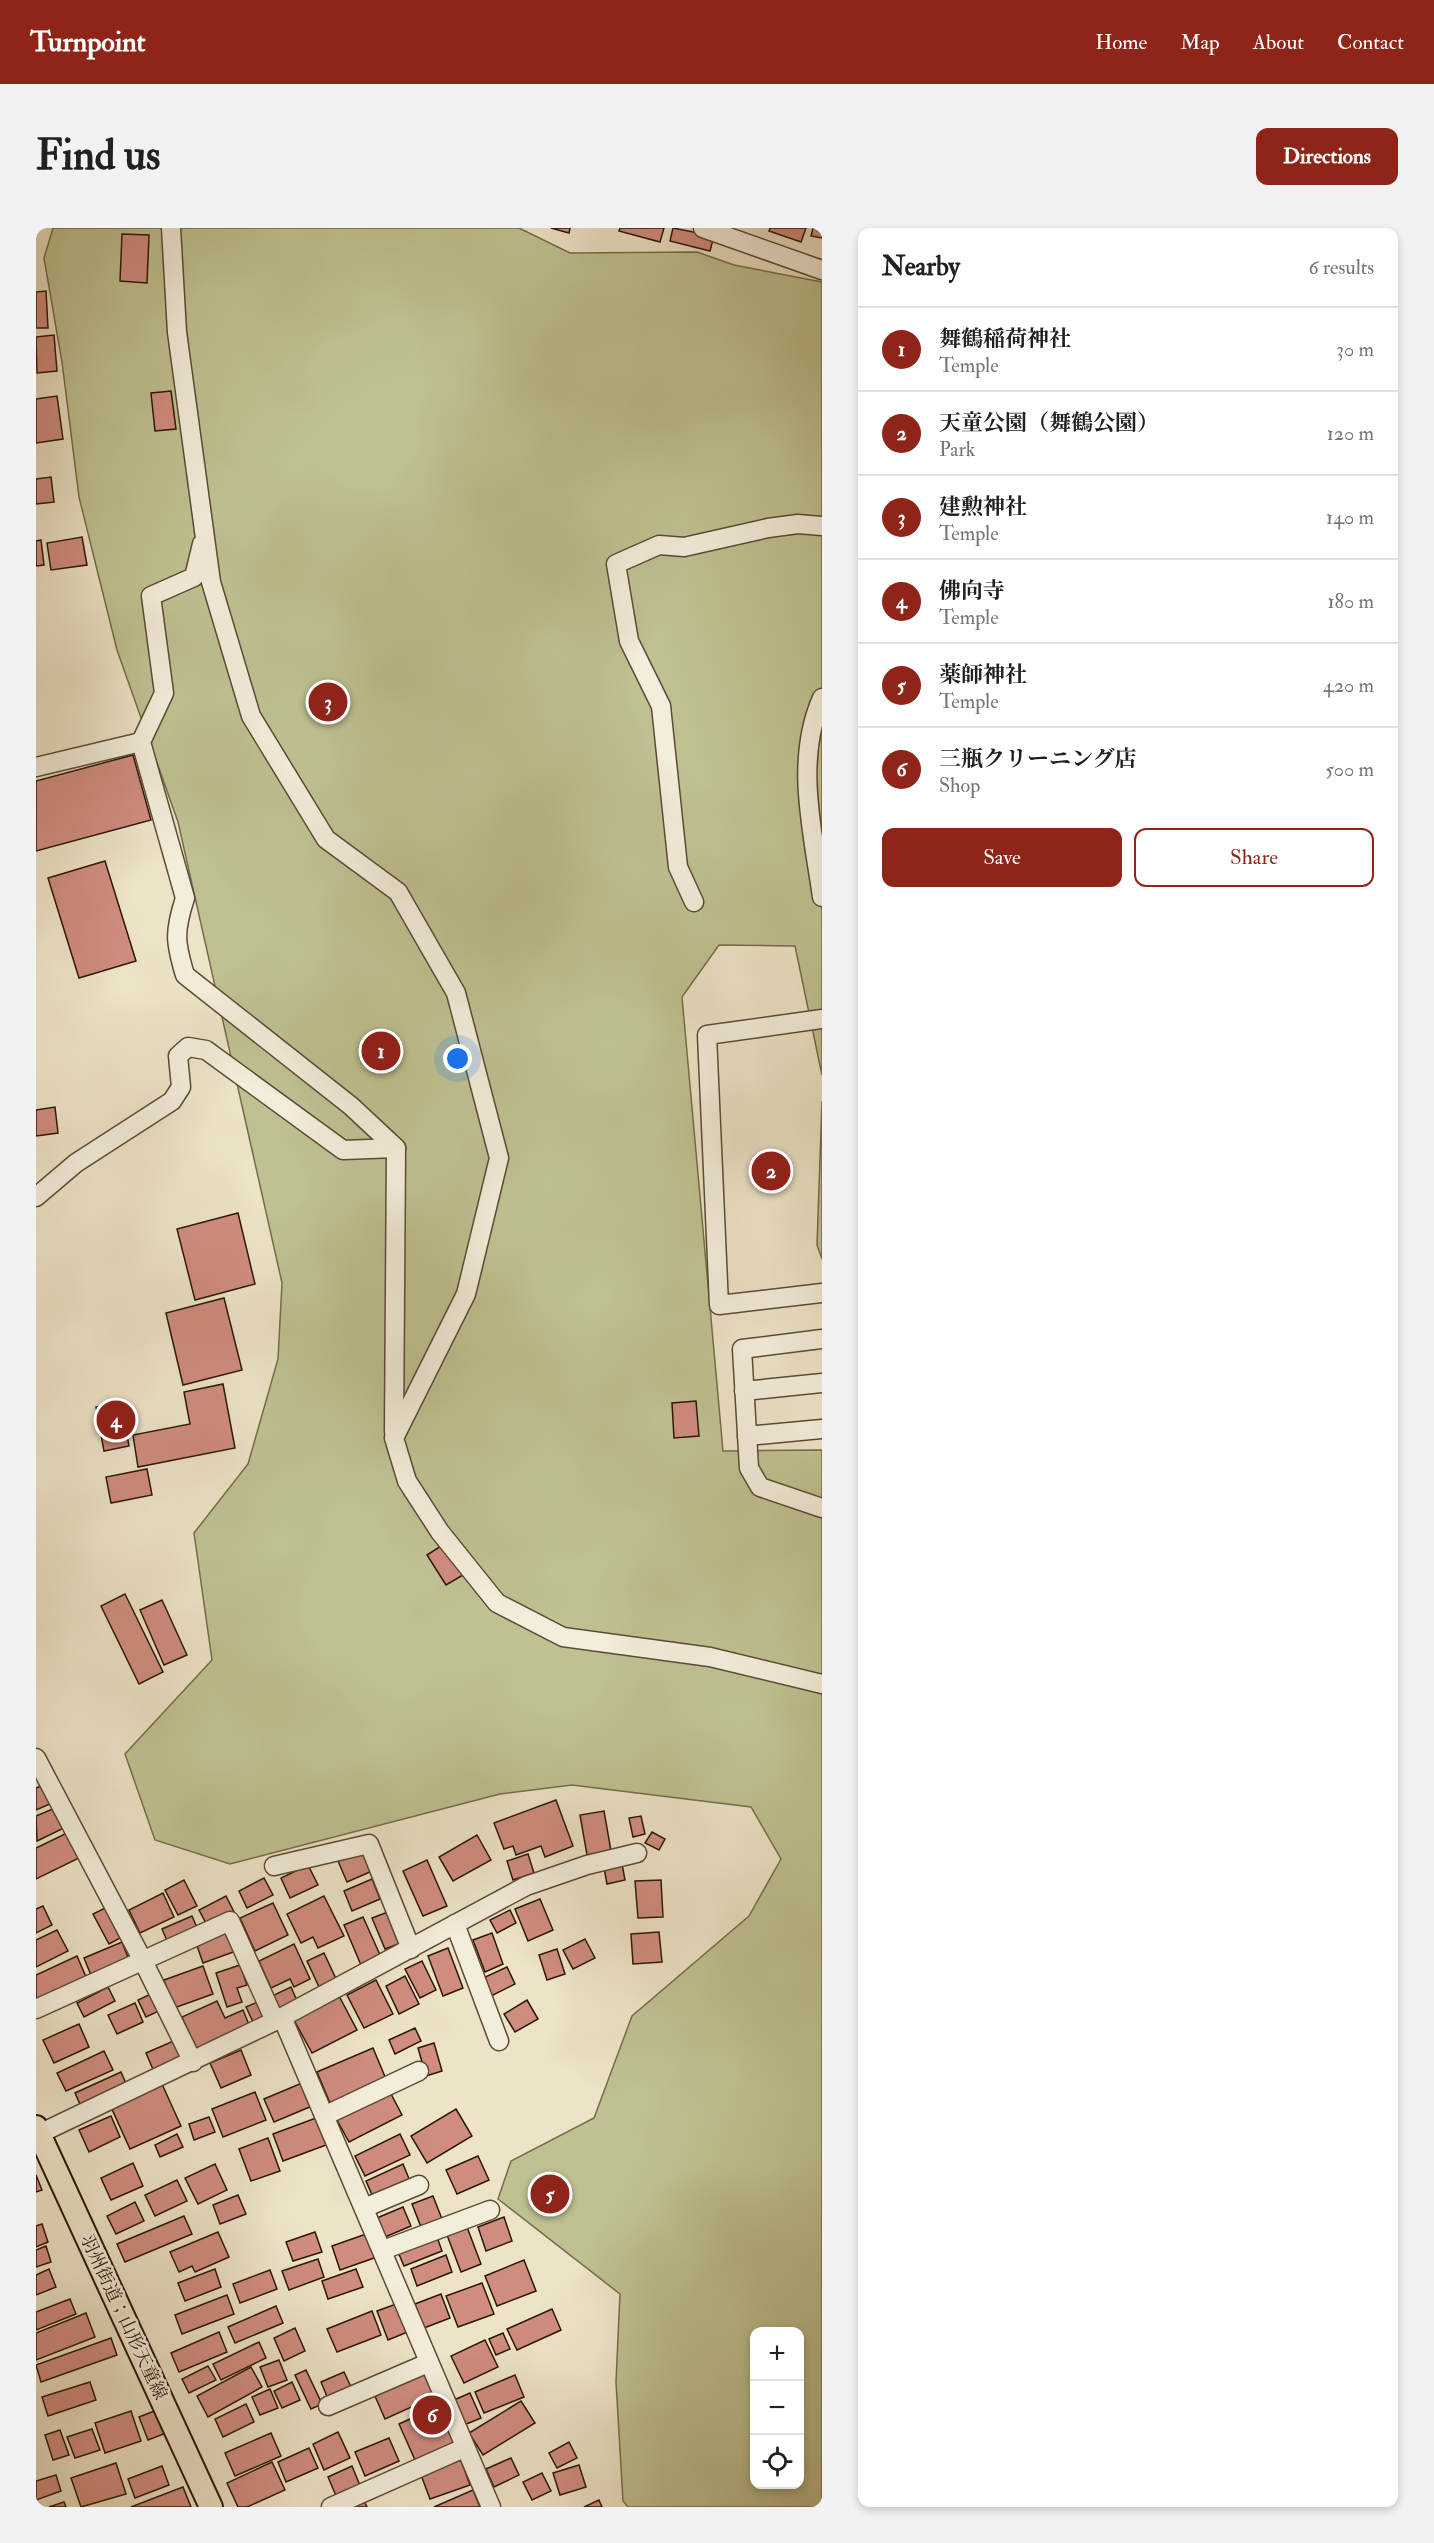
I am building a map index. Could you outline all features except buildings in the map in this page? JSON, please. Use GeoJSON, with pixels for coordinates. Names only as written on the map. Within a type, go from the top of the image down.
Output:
{"type":"FeatureCollection","features":[{"type":"Feature","properties":{"kind":"main road","name":"羽州街道；山形天童線"},"geometry":{"type":"LineString","coordinates":[[38,2131],[211,2507]]}},
{"type":"Feature","properties":{"kind":"lane"},"geometry":{"type":"LineString","coordinates":[[171,228],[177,332],[211,582],[251,716],[326,839],[398,892],[456,993],[499,1158],[466,1294],[394,1438]]}},
{"type":"Feature","properties":{"kind":"lane"},"geometry":{"type":"LineString","coordinates":[[703,228],[742,235],[822,270]]}},
{"type":"Feature","properties":{"kind":"lane"},"geometry":{"type":"LineString","coordinates":[[694,902],[678,867],[661,706],[629,640],[616,564],[658,545],[684,547],[768,528],[798,524],[822,526]]}},
{"type":"Feature","properties":{"kind":"lane"},"geometry":{"type":"LineString","coordinates":[[204,534],[194,577],[151,596],[164,693],[141,742],[185,898],[175,944],[185,975],[351,1106],[396,1148],[394,1438],[407,1481],[440,1532],[497,1603],[563,1637],[710,1657],[822,1684]]}},
{"type":"Feature","properties":{"kind":"lane"},"geometry":{"type":"LineString","coordinates":[[822,698],[813,719],[807,756],[808,793],[822,897]]}},
{"type":"Feature","properties":{"kind":"lane"},"geometry":{"type":"LineString","coordinates":[[36,767],[141,742]]}},
{"type":"Feature","properties":{"kind":"lane"},"geometry":{"type":"LineString","coordinates":[[822,1018],[707,1035],[719,1305],[822,1293]]}},
{"type":"Feature","properties":{"kind":"lane"},"geometry":{"type":"LineString","coordinates":[[36,1197],[76,1163],[171,1101],[181,1086],[178,1056],[188,1047],[206,1050],[343,1150],[396,1148]]}},
{"type":"Feature","properties":{"kind":"lane"},"geometry":{"type":"LineString","coordinates":[[822,1339],[741,1349],[749,1468],[759,1486],[822,1508]]}},
{"type":"Feature","properties":{"kind":"lane"},"geometry":{"type":"LineString","coordinates":[[744,1391],[822,1383]]}},
{"type":"Feature","properties":{"kind":"lane"},"geometry":{"type":"LineString","coordinates":[[747,1436],[822,1429]]}},
{"type":"Feature","properties":{"kind":"lane"},"geometry":{"type":"LineString","coordinates":[[36,1758],[143,1960],[193,2062]]}},
{"type":"Feature","properties":{"kind":"lane"},"geometry":{"type":"LineString","coordinates":[[274,1866],[369,1844],[411,1949]]}},
{"type":"Feature","properties":{"kind":"lane"},"geometry":{"type":"LineString","coordinates":[[38,2131],[193,2062],[411,1949],[526,1886],[588,1865],[637,1853]]}},
{"type":"Feature","properties":{"kind":"lane"},"geometry":{"type":"LineString","coordinates":[[36,2008],[230,1921],[326,2115],[428,2363],[491,2507]]}},
{"type":"Feature","properties":{"kind":"lane"},"geometry":{"type":"LineString","coordinates":[[455,1924],[499,2041]]}},
{"type":"Feature","properties":{"kind":"lane"},"geometry":{"type":"LineString","coordinates":[[326,2115],[419,2071]]}},
{"type":"Feature","properties":{"kind":"lane"},"geometry":{"type":"LineString","coordinates":[[364,2208],[419,2185]]}},
{"type":"Feature","properties":{"kind":"lane"},"geometry":{"type":"LineString","coordinates":[[383,2250],[490,2210]]}},
{"type":"Feature","properties":{"kind":"lane"},"geometry":{"type":"LineString","coordinates":[[328,2406],[428,2363]]}},
{"type":"Feature","properties":{"kind":"lane"},"geometry":{"type":"LineString","coordinates":[[332,2507],[464,2448]]}},
{"type":"Feature","properties":{"kind":"green space"},"geometry":{"type":"Polygon","coordinates":[[[53,228],[519,228],[570,253],[697,252],[734,265],[822,282],[822,1075],[795,946],[719,945],[682,997],[723,1451],[822,1450],[822,2507],[628,2507],[623,2501],[616,2382],[620,2294],[498,2199],[511,2161],[594,2118],[632,2016],[749,1916],[781,1859],[751,1807],[572,1785],[500,1794],[230,1864],[155,1840],[125,1754],[212,1660],[194,1533],[248,1464],[278,1359],[282,1283],[178,822],[117,650],[79,497],[62,362],[44,258],[53,228]]]}},
{"type":"Feature","properties":{"kind":"green space"},"geometry":{"type":"Polygon","coordinates":[[[822,1101],[822,1259],[817,1245],[822,1101]]]}},
{"type":"Feature","properties":{"kind":"place","name":"建勲神社"},"geometry":{"type":"Point","coordinates":[328,702]}},
{"type":"Feature","properties":{"kind":"place","name":"舞鶴稲荷神社"},"geometry":{"type":"Point","coordinates":[381,1051]}},
{"type":"Feature","properties":{"kind":"place","name":"天童公園（舞鶴公園）"},"geometry":{"type":"Point","coordinates":[771,1171]}},
{"type":"Feature","properties":{"kind":"place","name":"佛向寺"},"geometry":{"type":"Point","coordinates":[116,1420]}},
{"type":"Feature","properties":{"kind":"place","name":"薬師神社"},"geometry":{"type":"Point","coordinates":[550,2194]}},
{"type":"Feature","properties":{"kind":"place","name":"三瓶クリーニング店"},"geometry":{"type":"Point","coordinates":[432,2415]}}]}
